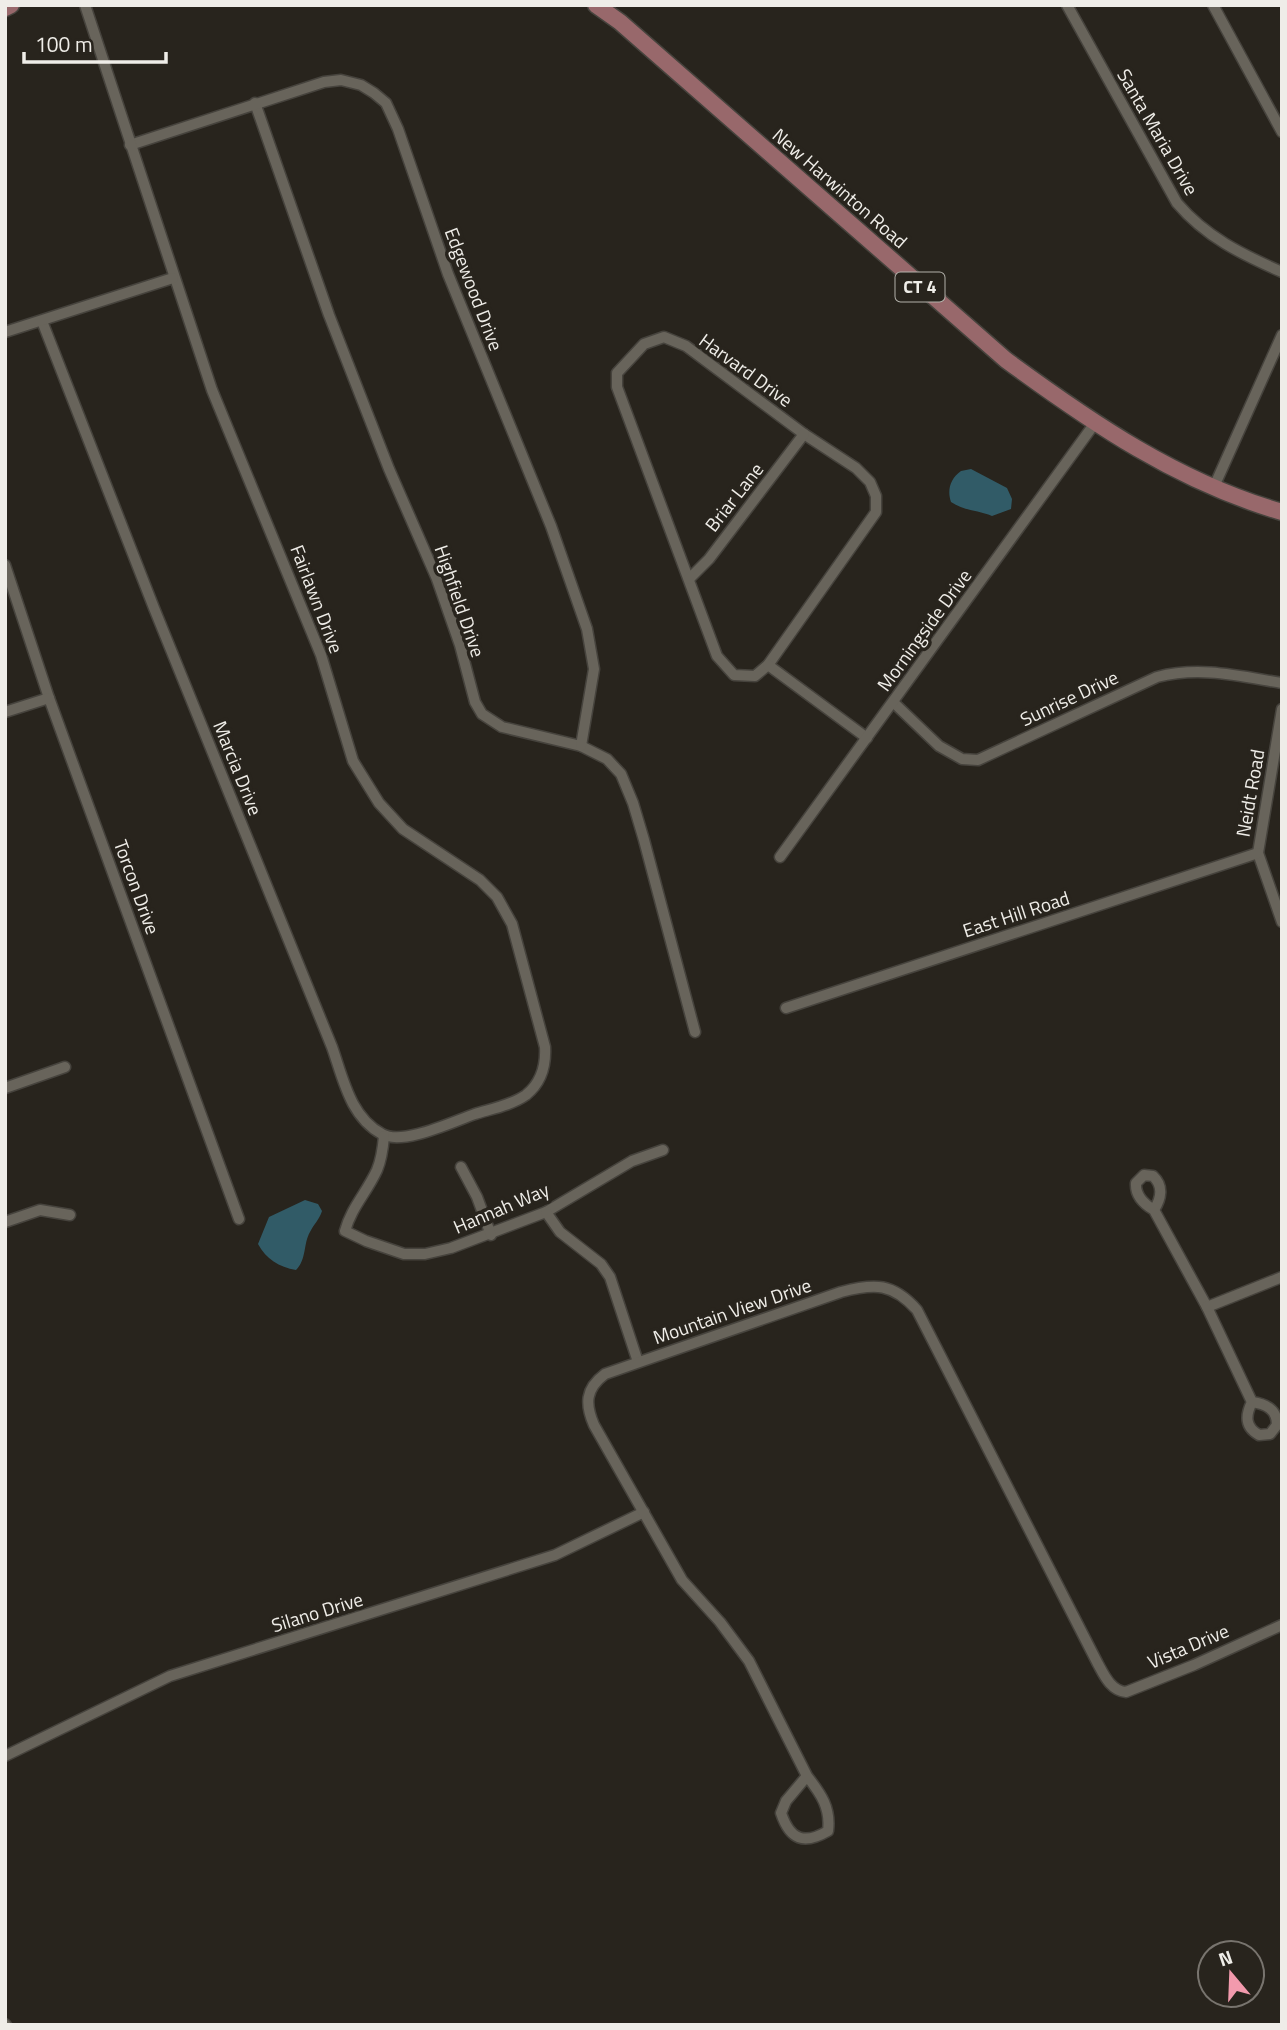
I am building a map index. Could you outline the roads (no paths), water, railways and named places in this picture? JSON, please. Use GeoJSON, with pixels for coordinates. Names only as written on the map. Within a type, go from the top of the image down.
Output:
{"type":"FeatureCollection","features":[{"type":"Feature","properties":{"kind":"main road"},"geometry":{"type":"LineString","coordinates":[[5,8],[11,5]]}},
{"type":"Feature","properties":{"kind":"main road","name":"New Harwinton Road"},"geometry":{"type":"LineString","coordinates":[[596,5],[620,22],[1006,360],[1139,451],[1213,489],[1282,512]]}},
{"type":"Feature","properties":{"kind":"street","name":"Fairlawn Drive"},"geometry":{"type":"LineString","coordinates":[[85,5],[212,390],[321,655],[353,761],[379,803],[403,829],[480,880],[497,897],[512,924],[544,1038],[545,1065],[534,1087],[526,1095],[432,1131],[406,1136],[384,1136]]}},
{"type":"Feature","properties":{"kind":"street","name":"Santa Maria Drive"},"geometry":{"type":"LineString","coordinates":[[1067,5],[1177,203],[1191,219],[1236,252],[1282,272]]}},
{"type":"Feature","properties":{"kind":"street"},"geometry":{"type":"LineString","coordinates":[[1213,5],[1282,132]]}},
{"type":"Feature","properties":{"kind":"street","name":"Edgewood Drive"},"geometry":{"type":"LineString","coordinates":[[130,145],[324,82],[341,80],[361,85],[386,103],[398,129],[453,286],[551,526],[587,629],[594,669],[582,746]]}},
{"type":"Feature","properties":{"kind":"street","name":"Highfield Drive"},"geometry":{"type":"LineString","coordinates":[[256,103],[329,315],[389,469],[437,579],[460,645],[475,702],[482,714],[502,727],[582,746],[596,752],[615,766],[628,789],[644,840],[695,1032]]}},
{"type":"Feature","properties":{"kind":"street"},"geometry":{"type":"LineString","coordinates":[[5,332],[173,278]]}},
{"type":"Feature","properties":{"kind":"street","name":"Marcia Drive"},"geometry":{"type":"LineString","coordinates":[[42,321],[354,1107],[369,1125],[384,1136]]}},
{"type":"Feature","properties":{"kind":"street"},"geometry":{"type":"LineString","coordinates":[[1213,489],[1282,335]]}},
{"type":"Feature","properties":{"kind":"street","name":"Harvard Drive"},"geometry":{"type":"LineString","coordinates":[[664,337],[685,346],[804,434],[856,468],[870,482],[876,496],[876,512],[768,665],[755,676],[734,676],[717,656],[617,387],[617,373],[644,344],[664,337]]}},
{"type":"Feature","properties":{"kind":"street","name":"Morningside Drive"},"geometry":{"type":"LineString","coordinates":[[780,857],[1095,423]]}},
{"type":"Feature","properties":{"kind":"street","name":"Briar Lane"},"geometry":{"type":"LineString","coordinates":[[689,579],[709,559],[804,434]]}},
{"type":"Feature","properties":{"kind":"street","name":"Torcon Drive"},"geometry":{"type":"LineString","coordinates":[[5,565],[49,698],[239,1219]]}},
{"type":"Feature","properties":{"kind":"street"},"geometry":{"type":"LineString","coordinates":[[768,665],[867,738]]}},
{"type":"Feature","properties":{"kind":"street","name":"Sunrise Drive"},"geometry":{"type":"LineString","coordinates":[[893,702],[939,746],[962,759],[978,760],[1157,677],[1175,672],[1200,670],[1282,683]]}},
{"type":"Feature","properties":{"kind":"street"},"geometry":{"type":"LineString","coordinates":[[5,712],[49,698]]}},
{"type":"Feature","properties":{"kind":"street","name":"Neidt Road"},"geometry":{"type":"LineString","coordinates":[[1282,709],[1258,853],[1282,922]]}},
{"type":"Feature","properties":{"kind":"street","name":"East Hill Road"},"geometry":{"type":"LineString","coordinates":[[786,1008],[1258,853]]}},
{"type":"Feature","properties":{"kind":"street"},"geometry":{"type":"LineString","coordinates":[[5,1088],[65,1067]]}},
{"type":"Feature","properties":{"kind":"street","name":"Hannah Way"},"geometry":{"type":"LineString","coordinates":[[384,1136],[382,1156],[376,1173],[349,1215],[345,1231],[404,1254],[425,1254],[491,1235],[547,1212],[632,1161],[663,1150]]}},
{"type":"Feature","properties":{"kind":"street"},"geometry":{"type":"LineString","coordinates":[[461,1167],[477,1197],[491,1235]]}},
{"type":"Feature","properties":{"kind":"street"},"geometry":{"type":"LineString","coordinates":[[5,1222],[40,1210],[70,1215]]}},
{"type":"Feature","properties":{"kind":"street"},"geometry":{"type":"LineString","coordinates":[[1154,1210],[1207,1307],[1252,1402]]}},
{"type":"Feature","properties":{"kind":"street"},"geometry":{"type":"LineString","coordinates":[[547,1212],[560,1233],[601,1264],[610,1277],[638,1362]]}},
{"type":"Feature","properties":{"kind":"street"},"geometry":{"type":"LineString","coordinates":[[1207,1307],[1282,1277]]}},
{"type":"Feature","properties":{"kind":"street","name":"Mountain View Drive"},"geometry":{"type":"LineString","coordinates":[[807,1776],[786,1801],[781,1813],[786,1828],[798,1838],[814,1839],[828,1831],[830,1814],[818,1789],[807,1776],[749,1661],[720,1622],[682,1580],[594,1425],[587,1401],[589,1390],[604,1374],[858,1287],[882,1287],[904,1295],[917,1310],[1108,1682]]}},
{"type":"Feature","properties":{"kind":"street","name":"Silano Drive"},"geometry":{"type":"LineString","coordinates":[[5,1756],[170,1676],[555,1555],[644,1512]]}},
{"type":"Feature","properties":{"kind":"street","name":"Vista Drive"},"geometry":{"type":"LineString","coordinates":[[1108,1682],[1121,1692],[1126,1692],[1282,1625]]}},
{"type":"Feature","properties":{"kind":"water"},"geometry":{"type":"Polygon","coordinates":[[[971,469],[1007,488],[1012,499],[1011,509],[992,516],[951,502],[949,493],[952,481],[961,471],[971,469]]]}},
{"type":"Feature","properties":{"kind":"water"},"geometry":{"type":"Polygon","coordinates":[[[305,1200],[318,1204],[322,1211],[308,1237],[302,1261],[296,1270],[274,1262],[258,1244],[269,1217],[305,1200]]]}}]}
